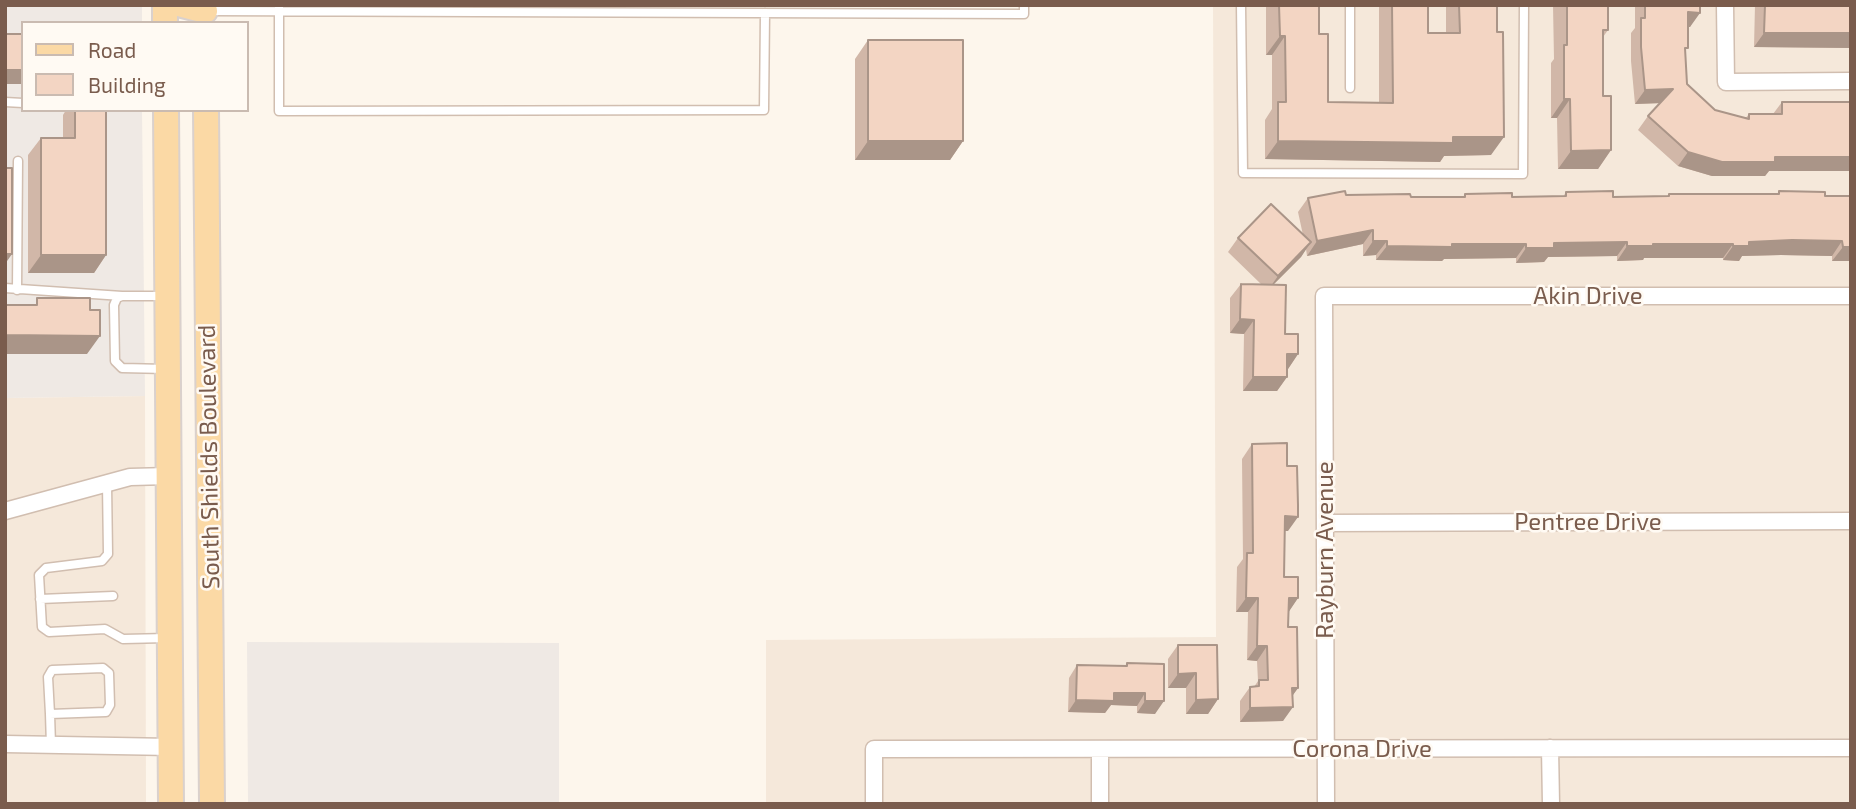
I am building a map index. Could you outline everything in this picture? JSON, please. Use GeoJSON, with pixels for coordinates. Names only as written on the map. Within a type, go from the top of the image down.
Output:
{"type":"FeatureCollection","features":[{"type":"Feature","properties":{"kind":"main road","name":"South Shields Boulevard"},"geometry":{"type":"LineString","coordinates":[[166,112],[171,804]]}},
{"type":"Feature","properties":{"kind":"main road","name":"South Shields Boulevard"},"geometry":{"type":"LineString","coordinates":[[206,112],[212,804]]}},
{"type":"Feature","properties":{"kind":"main road"},"geometry":{"type":"LineString","coordinates":[[170,669],[211,669]]}},
{"type":"Feature","properties":{"kind":"street"},"geometry":{"type":"LineString","coordinates":[[1726,5],[1726,82],[1851,81]]}},
{"type":"Feature","properties":{"kind":"street","name":"Akin Drive"},"geometry":{"type":"LineString","coordinates":[[1324,296],[1851,296]]}},
{"type":"Feature","properties":{"kind":"street","name":"Rayburn Avenue"},"geometry":{"type":"LineString","coordinates":[[1324,296],[1326,804]]}},
{"type":"Feature","properties":{"kind":"street"},"geometry":{"type":"LineString","coordinates":[[5,511],[130,477],[169,476]]}},
{"type":"Feature","properties":{"kind":"street","name":"Pentree Drive"},"geometry":{"type":"LineString","coordinates":[[1325,523],[1851,521]]}},
{"type":"Feature","properties":{"kind":"street"},"geometry":{"type":"LineString","coordinates":[[5,744],[171,747]]}},
{"type":"Feature","properties":{"kind":"street"},"geometry":{"type":"LineString","coordinates":[[1550,748],[1551,804]]}},
{"type":"Feature","properties":{"kind":"street","name":"Corona Drive"},"geometry":{"type":"LineString","coordinates":[[874,804],[874,750],[1851,748]]}},
{"type":"Feature","properties":{"kind":"street"},"geometry":{"type":"LineString","coordinates":[[1100,749],[1100,804]]}},
{"type":"Feature","properties":{"kind":"lane"},"geometry":{"type":"LineString","coordinates":[[199,11],[279,8],[749,9],[765,13],[1024,15],[1024,5]]}},
{"type":"Feature","properties":{"kind":"lane"},"geometry":{"type":"LineString","coordinates":[[1241,5],[1243,173],[1523,174],[1524,5]]}},
{"type":"Feature","properties":{"kind":"lane"},"geometry":{"type":"LineString","coordinates":[[1350,5],[1350,88]]}},
{"type":"Feature","properties":{"kind":"lane"},"geometry":{"type":"LineString","coordinates":[[279,8],[279,111],[764,110],[765,13]]}},
{"type":"Feature","properties":{"kind":"lane"},"geometry":{"type":"LineString","coordinates":[[17,290],[18,161]]}},
{"type":"Feature","properties":{"kind":"lane"},"geometry":{"type":"LineString","coordinates":[[5,177],[18,177]]}},
{"type":"Feature","properties":{"kind":"lane"},"geometry":{"type":"LineString","coordinates":[[5,288],[122,296],[167,296]]}},
{"type":"Feature","properties":{"kind":"lane"},"geometry":{"type":"LineString","coordinates":[[5,296],[17,290]]}},
{"type":"Feature","properties":{"kind":"lane"},"geometry":{"type":"LineString","coordinates":[[122,296],[117,298],[114,305],[117,365],[122,368],[168,369]]}},
{"type":"Feature","properties":{"kind":"lane"},"geometry":{"type":"LineString","coordinates":[[107,484],[108,554],[102,561],[46,568],[39,575],[42,627],[49,632],[105,629],[123,639],[170,638]]}},
{"type":"Feature","properties":{"kind":"lane"},"geometry":{"type":"LineString","coordinates":[[40,599],[113,596]]}},
{"type":"Feature","properties":{"kind":"lane"},"geometry":{"type":"LineString","coordinates":[[50,714],[106,712],[110,705],[109,673],[103,668],[52,670],[48,677],[51,745]]}},
{"type":"Feature","properties":{"kind":"shaded area"},"geometry":{"type":"Polygon","coordinates":[[[5,5],[142,5],[142,21],[21,21],[21,112],[142,112],[145,396],[5,398],[5,5]]]}},
{"type":"Feature","properties":{"kind":"shaded area"},"geometry":{"type":"Polygon","coordinates":[[[1213,5],[1851,5],[1851,804],[766,804],[766,640],[1216,637],[1213,5]]]}},
{"type":"Feature","properties":{"kind":"shaded area"},"geometry":{"type":"Polygon","coordinates":[[[145,396],[146,804],[5,804],[5,398],[145,396]]]}},
{"type":"Feature","properties":{"kind":"shaded area"},"geometry":{"type":"Polygon","coordinates":[[[247,642],[559,643],[559,804],[248,804],[247,642]]]}},
{"type":"Feature","properties":{"kind":"building"},"geometry":{"type":"Polygon","coordinates":[[[1279,5],[1319,5],[1319,34],[1328,34],[1328,102],[1393,103],[1392,5],[1428,5],[1428,33],[1460,33],[1459,5],[1497,5],[1497,32],[1503,32],[1504,137],[1453,137],[1453,143],[1278,141],[1278,102],[1286,102],[1285,36],[1280,36],[1279,5]]]}},
{"type":"Feature","properties":{"kind":"building"},"geometry":{"type":"Polygon","coordinates":[[[1567,5],[1608,5],[1608,30],[1603,30],[1603,96],[1611,96],[1611,150],[1571,151],[1570,99],[1564,99],[1567,5]]]}},
{"type":"Feature","properties":{"kind":"building"},"geometry":{"type":"Polygon","coordinates":[[[1645,5],[1700,5],[1700,13],[1688,12],[1688,48],[1685,48],[1687,84],[1715,110],[1749,119],[1749,114],[1782,114],[1782,102],[1851,102],[1851,157],[1775,157],[1775,162],[1722,162],[1688,152],[1648,116],[1673,89],[1645,90],[1641,18],[1645,18],[1645,5]]]}},
{"type":"Feature","properties":{"kind":"building"},"geometry":{"type":"Polygon","coordinates":[[[1765,5],[1851,5],[1851,33],[1764,33],[1765,5]]]}},
{"type":"Feature","properties":{"kind":"building"},"geometry":{"type":"Polygon","coordinates":[[[5,34],[21,34],[21,70],[5,70],[5,34]]]}},
{"type":"Feature","properties":{"kind":"building"},"geometry":{"type":"Polygon","coordinates":[[[868,40],[963,40],[963,141],[868,141],[868,40]]]}},
{"type":"Feature","properties":{"kind":"building"},"geometry":{"type":"Polygon","coordinates":[[[75,112],[106,112],[106,255],[41,255],[41,138],[75,138],[75,112]]]}},
{"type":"Feature","properties":{"kind":"building"},"geometry":{"type":"Polygon","coordinates":[[[5,168],[12,168],[12,254],[5,254],[5,168]]]}},
{"type":"Feature","properties":{"kind":"building"},"geometry":{"type":"Polygon","coordinates":[[[1345,191],[1346,195],[1410,194],[1411,197],[1465,197],[1465,194],[1512,193],[1512,197],[1566,196],[1566,192],[1613,191],[1613,197],[1825,192],[1825,196],[1851,196],[1851,247],[1843,247],[1842,241],[1792,240],[1749,242],[1749,246],[1627,246],[1627,242],[1554,243],[1554,248],[1526,248],[1526,244],[1387,246],[1387,241],[1373,241],[1373,230],[1317,241],[1308,198],[1345,191]]]}},
{"type":"Feature","properties":{"kind":"building"},"geometry":{"type":"Polygon","coordinates":[[[1271,204],[1311,242],[1278,276],[1238,238],[1271,204]]]}},
{"type":"Feature","properties":{"kind":"building"},"geometry":{"type":"Polygon","coordinates":[[[1241,284],[1286,285],[1285,334],[1298,334],[1298,354],[1287,354],[1287,377],[1253,377],[1254,320],[1240,319],[1241,284]]]}},
{"type":"Feature","properties":{"kind":"building"},"geometry":{"type":"Polygon","coordinates":[[[37,298],[90,298],[90,310],[100,310],[100,336],[5,335],[5,305],[37,305],[37,298]]]}},
{"type":"Feature","properties":{"kind":"building"},"geometry":{"type":"Polygon","coordinates":[[[1287,443],[1287,466],[1297,466],[1298,517],[1285,516],[1284,577],[1298,577],[1298,598],[1289,598],[1288,627],[1297,627],[1298,688],[1292,688],[1293,707],[1250,708],[1250,687],[1259,686],[1259,680],[1268,680],[1267,646],[1257,646],[1258,598],[1246,598],[1247,553],[1253,553],[1252,444],[1287,443]]]}},
{"type":"Feature","properties":{"kind":"building"},"geometry":{"type":"Polygon","coordinates":[[[1178,645],[1217,645],[1218,699],[1196,700],[1196,673],[1178,674],[1178,645]]]}},
{"type":"Feature","properties":{"kind":"building"},"geometry":{"type":"Polygon","coordinates":[[[1127,663],[1164,664],[1164,701],[1145,701],[1145,693],[1114,693],[1114,701],[1076,700],[1077,665],[1127,666],[1127,663]]]}}]}
